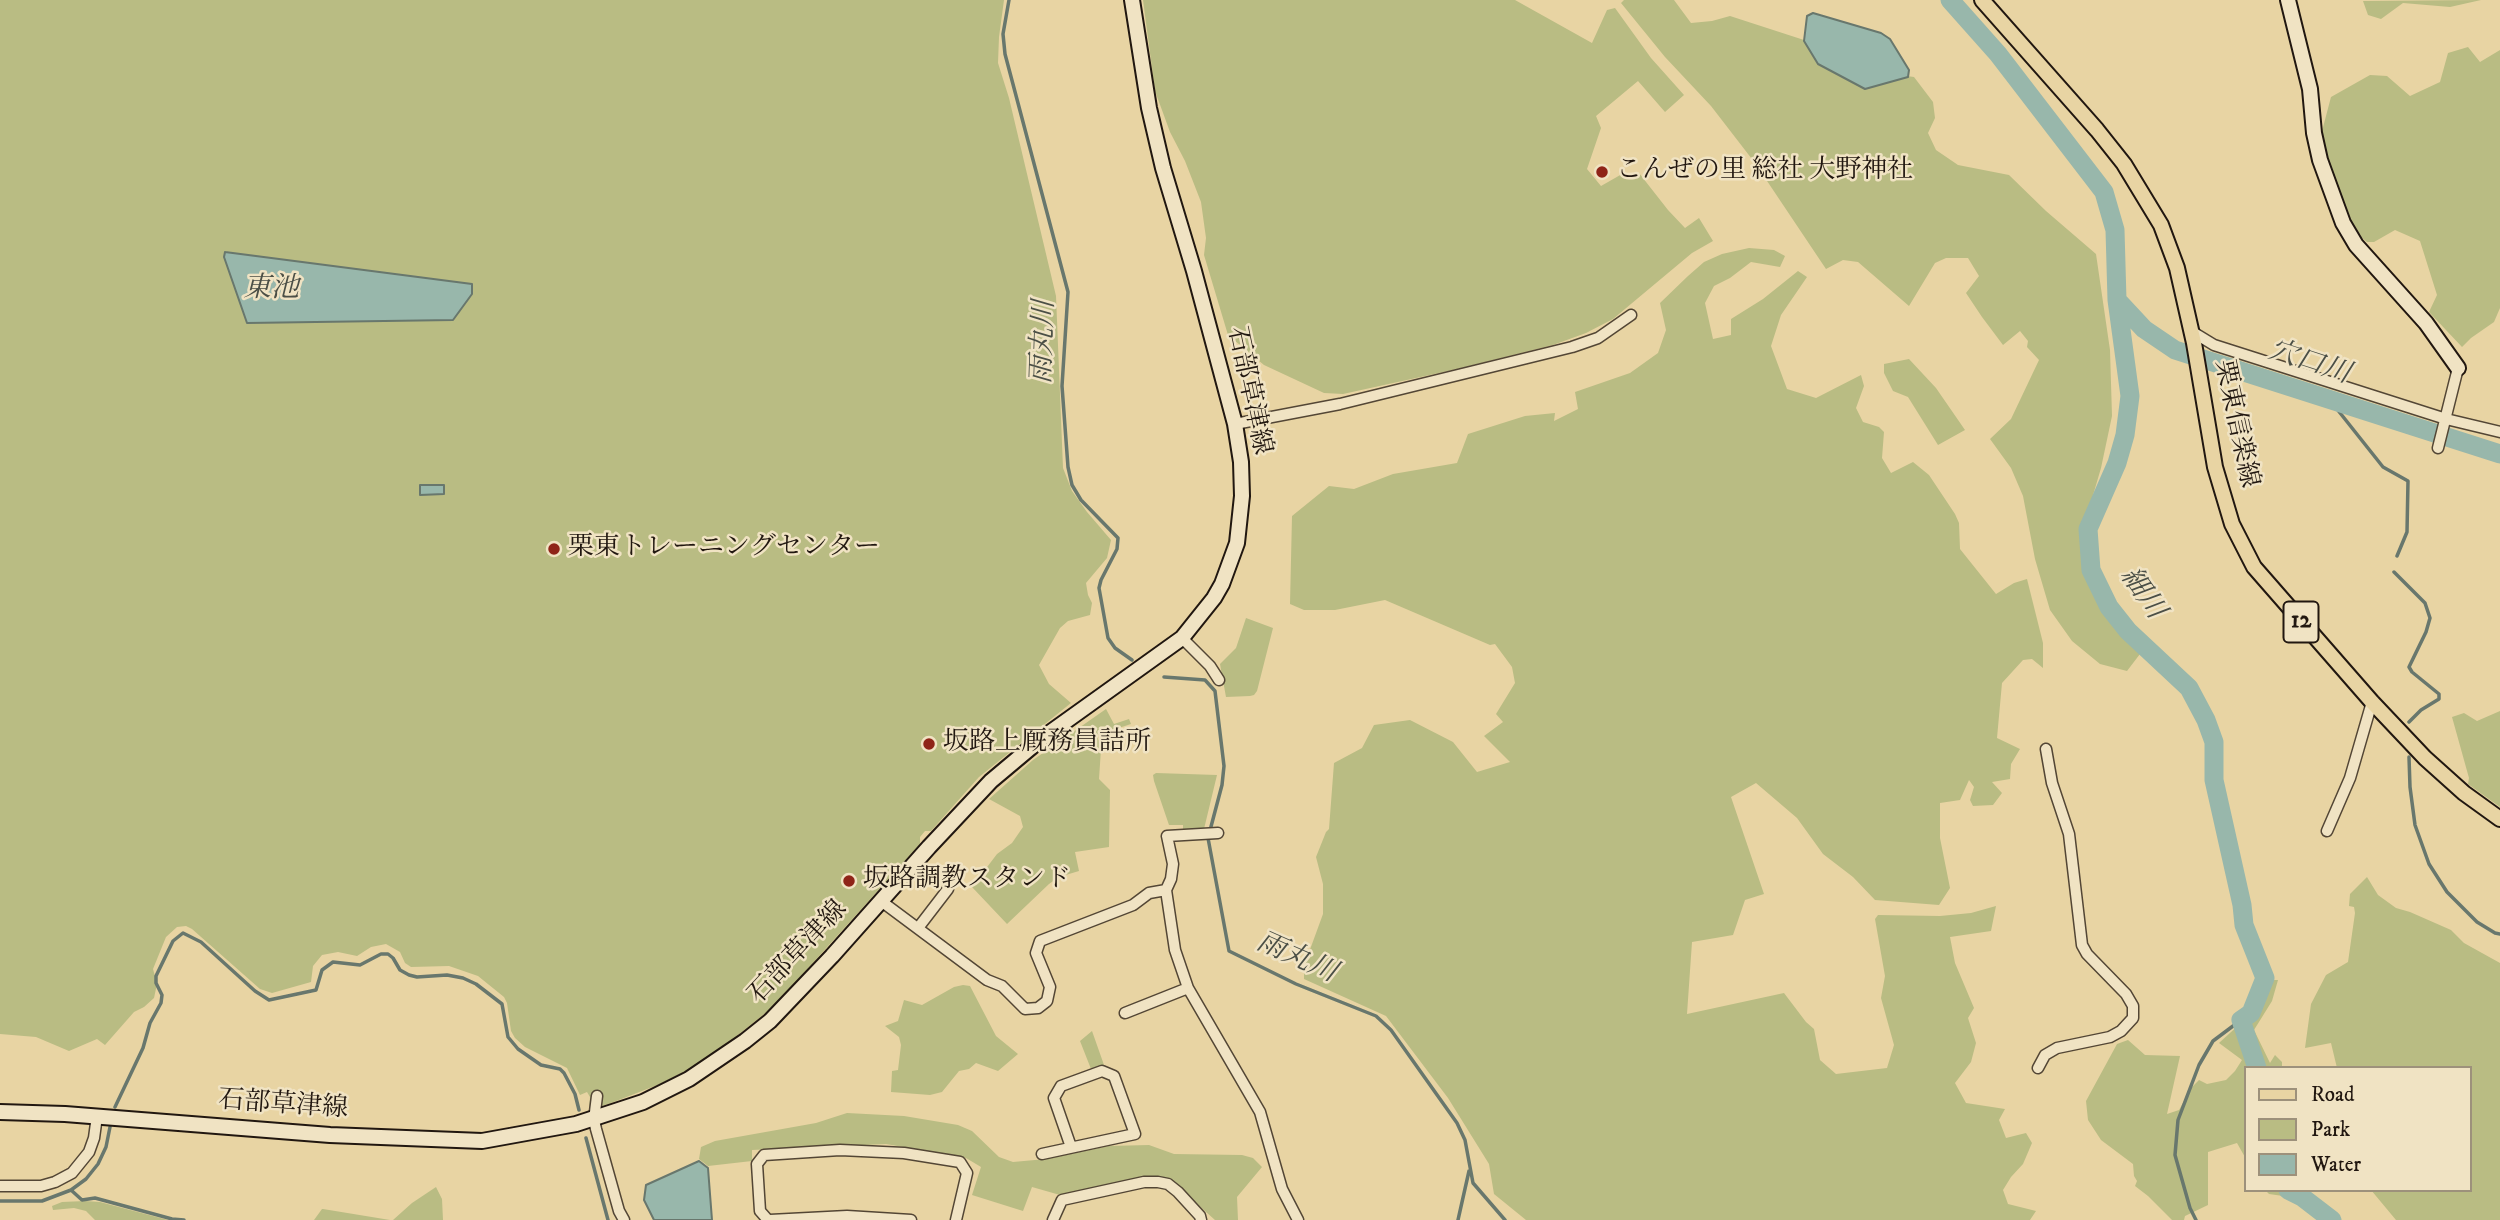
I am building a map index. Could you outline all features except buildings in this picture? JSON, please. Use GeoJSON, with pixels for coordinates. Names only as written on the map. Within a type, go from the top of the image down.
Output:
{"type":"FeatureCollection","features":[{"type":"Feature","properties":{"kind":"main road","name":"石部草津線"},"geometry":{"type":"LineString","coordinates":[[0,1112],[97,1116],[330,1135],[482,1142],[594,1120],[643,1102],[689,1080],[745,1041],[797,994],[991,781],[1041,739],[1182,638],[1214,598],[1237,543],[1242,496],[1241,462],[1235,424],[1163,168],[1149,108],[1132,0]]}},
{"type":"Feature","properties":{"kind":"main road","name":"栗東信楽線"},"geometry":{"type":"LineString","coordinates":[[1982,0],[2097,130],[2145,196],[2161,225],[2177,268],[2216,467],[2232,524],[2254,567],[2372,702],[2427,760],[2464,793],[2500,819]]}},
{"type":"Feature","properties":{"kind":"main road"},"geometry":{"type":"LineString","coordinates":[[2288,0],[2310,89],[2314,133],[2320,160],[2343,223],[2356,245],[2426,323],[2458,369]]}},
{"type":"Feature","properties":{"kind":"street"},"geometry":{"type":"LineString","coordinates":[[1235,424],[1340,404],[1572,347],[1598,338],[1631,316]]}},
{"type":"Feature","properties":{"kind":"street"},"geometry":{"type":"LineString","coordinates":[[2192,337],[2445,423],[2500,432]]}},
{"type":"Feature","properties":{"kind":"street"},"geometry":{"type":"LineString","coordinates":[[2438,447],[2458,369]]}},
{"type":"Feature","properties":{"kind":"street"},"geometry":{"type":"LineString","coordinates":[[1182,638],[1210,666],[1219,680]]}},
{"type":"Feature","properties":{"kind":"street"},"geometry":{"type":"LineString","coordinates":[[2328,831],[2350,778],[2372,702]]}},
{"type":"Feature","properties":{"kind":"street"},"geometry":{"type":"LineString","coordinates":[[2038,1068],[2045,1055],[2057,1048],[2110,1037],[2121,1031],[2133,1018],[2133,1006],[2126,994],[2082,946],[2069,834],[2052,783],[2046,749]]}},
{"type":"Feature","properties":{"kind":"street"},"geometry":{"type":"LineString","coordinates":[[1212,832],[1167,836],[1173,864],[1166,890],[1175,950],[1188,988],[1260,1112],[1282,1189],[1298,1220]]}},
{"type":"Feature","properties":{"kind":"street"},"geometry":{"type":"LineString","coordinates":[[918,928],[948,889]]}},
{"type":"Feature","properties":{"kind":"street"},"geometry":{"type":"LineString","coordinates":[[881,901],[987,981],[1002,986],[1025,1009],[1038,1008],[1047,1001],[1051,988],[1036,953],[1040,941],[1133,905],[1149,893],[1166,890]]}},
{"type":"Feature","properties":{"kind":"street"},"geometry":{"type":"LineString","coordinates":[[1125,1013],[1188,988]]}},
{"type":"Feature","properties":{"kind":"street"},"geometry":{"type":"LineString","coordinates":[[1042,1154],[1135,1134],[1114,1076],[1102,1071],[1061,1086],[1054,1098],[1071,1147]]}},
{"type":"Feature","properties":{"kind":"street"},"geometry":{"type":"LineString","coordinates":[[597,1096],[594,1120],[619,1211],[624,1220]]}},
{"type":"Feature","properties":{"kind":"street"},"geometry":{"type":"LineString","coordinates":[[0,1186],[41,1186],[72,1173],[89,1152],[97,1116]]}},
{"type":"Feature","properties":{"kind":"street"},"geometry":{"type":"LineString","coordinates":[[911,1220],[769,1220],[760,1211],[757,1164],[764,1156],[840,1150],[904,1153],[960,1162],[967,1173],[956,1220]]}},
{"type":"Feature","properties":{"kind":"street"},"geometry":{"type":"LineString","coordinates":[[1053,1220],[1062,1200],[1144,1182],[1158,1182],[1168,1184],[1178,1192],[1201,1220]]}},
{"type":"Feature","properties":{"kind":"green space","name":"栗東トレーニングセンター"},"geometry":{"type":"Polygon","coordinates":[[[0,0],[1004,0],[998,63],[1009,98],[1056,296],[1063,468],[1072,491],[1111,540],[1107,558],[1086,583],[1092,603],[1090,615],[1068,621],[1060,628],[1039,665],[1049,684],[1071,703],[979,777],[931,831],[925,831],[920,837],[920,844],[774,1006],[718,1051],[690,1069],[660,1084],[589,1110],[590,1097],[587,1092],[580,1095],[567,1068],[525,1047],[515,1038],[504,997],[478,976],[449,966],[411,967],[405,963],[400,952],[386,944],[371,947],[357,956],[338,952],[322,955],[313,966],[311,982],[272,993],[260,989],[192,929],[186,926],[177,927],[166,937],[153,969],[157,984],[154,998],[134,1012],[105,1045],[97,1039],[69,1051],[36,1037],[0,1034],[0,0]]]}},
{"type":"Feature","properties":{"kind":"green space"},"geometry":{"type":"Polygon","coordinates":[[[1143,0],[1515,0],[1592,43],[1607,10],[1615,8],[1651,58],[1684,95],[1665,112],[1638,81],[1596,116],[1601,128],[1587,169],[1601,186],[1622,174],[1639,173],[1685,228],[1699,218],[1713,241],[1692,253],[1613,319],[1586,333],[1553,345],[1457,369],[1343,394],[1324,393],[1264,365],[1228,335],[1204,255],[1206,238],[1201,202],[1155,91],[1143,0]]]}},
{"type":"Feature","properties":{"kind":"green space"},"geometry":{"type":"Polygon","coordinates":[[[1624,0],[1674,0],[1691,23],[1730,16],[1804,40],[1818,64],[1914,77],[1933,102],[1935,118],[1928,133],[1936,150],[1958,165],[2009,175],[2096,254],[2110,350],[2112,416],[2101,468],[2081,536],[2081,562],[2087,579],[2112,622],[2140,654],[2127,671],[2100,664],[2072,641],[2050,610],[2035,559],[2023,496],[2011,468],[1990,439],[2011,419],[2039,360],[2027,347],[2028,341],[2020,331],[2003,345],[1982,317],[1966,293],[1979,276],[1968,258],[1946,258],[1935,263],[1909,306],[1858,262],[1843,260],[1826,269],[1755,163],[1711,106],[1665,57],[1621,3],[1624,0]]]}},
{"type":"Feature","properties":{"kind":"green space"},"geometry":{"type":"Polygon","coordinates":[[[2481,0],[2450,7],[2403,3],[2381,19],[2368,15],[2363,1],[2481,0]]]}},
{"type":"Feature","properties":{"kind":"green space"},"geometry":{"type":"Polygon","coordinates":[[[2468,47],[2480,62],[2500,50],[2500,308],[2494,322],[2462,347],[2429,312],[2437,295],[2420,241],[2395,230],[2374,242],[2367,242],[2356,233],[2337,193],[2321,135],[2331,97],[2370,75],[2387,76],[2410,96],[2440,82],[2448,53],[2468,47]]]}},
{"type":"Feature","properties":{"kind":"green space"},"geometry":{"type":"Polygon","coordinates":[[[1749,248],[1774,250],[1785,256],[1780,267],[1751,262],[1714,286],[1705,303],[1713,339],[1731,335],[1731,319],[1763,299],[1798,271],[1807,277],[1781,315],[1771,346],[1787,389],[1816,398],[1861,375],[1864,386],[1856,408],[1863,422],[1879,427],[1884,432],[1882,458],[1891,473],[1913,462],[1929,475],[1959,523],[1960,549],[1996,594],[2027,579],[2043,643],[2043,668],[2032,659],[2023,660],[2002,683],[1997,738],[2020,749],[2011,764],[2010,779],[1992,782],[2002,793],[1993,805],[1973,806],[1970,800],[1974,787],[1969,780],[1960,800],[1940,803],[1940,838],[1950,888],[1939,905],[1875,900],[1853,877],[1823,854],[1797,818],[1756,783],[1731,797],[1764,894],[1745,900],[1733,935],[1692,942],[1687,1014],[1784,993],[1814,1029],[1820,1060],[1836,1074],[1887,1068],[1894,1045],[1881,998],[1885,976],[1875,919],[1878,915],[1940,916],[1971,913],[1996,906],[1991,931],[1950,937],[1955,963],[1974,1008],[1968,1018],[1976,1043],[1971,1062],[1955,1083],[1966,1103],[2005,1109],[1999,1120],[2006,1138],[2026,1133],[2032,1143],[2023,1164],[2003,1190],[2008,1204],[2036,1211],[2030,1220],[1526,1220],[1494,1194],[1489,1164],[1448,1098],[1386,1016],[1304,979],[1304,966],[1323,914],[1323,884],[1316,857],[1329,829],[1334,763],[1362,748],[1374,725],[1410,720],[1453,742],[1477,772],[1510,762],[1484,736],[1503,722],[1496,714],[1515,683],[1512,667],[1495,644],[1490,645],[1385,600],[1335,610],[1304,610],[1290,604],[1292,516],[1329,486],[1354,489],[1393,474],[1457,463],[1468,434],[1525,416],[1555,413],[1554,421],[1578,409],[1575,392],[1630,373],[1658,353],[1666,330],[1660,303],[1688,276],[1704,262],[1722,254],[1749,248]]]}},
{"type":"Feature","properties":{"kind":"green space"},"geometry":{"type":"Polygon","coordinates":[[[1909,359],[1936,388],[1965,430],[1938,445],[1908,397],[1893,391],[1884,373],[1884,364],[1909,359]]]}},
{"type":"Feature","properties":{"kind":"green space"},"geometry":{"type":"Polygon","coordinates":[[[1246,618],[1273,628],[1257,691],[1250,696],[1226,697],[1220,664],[1236,648],[1246,618]]]}},
{"type":"Feature","properties":{"kind":"green space"},"geometry":{"type":"Polygon","coordinates":[[[1106,709],[1114,724],[1129,719],[1131,724],[1097,735],[1101,749],[1099,779],[1110,790],[1109,847],[1075,852],[1079,871],[1059,877],[1049,884],[1007,924],[972,887],[997,854],[1012,843],[1023,827],[1020,816],[989,799],[1033,760],[1106,709]]]}},
{"type":"Feature","properties":{"kind":"green space"},"geometry":{"type":"Polygon","coordinates":[[[2500,711],[2500,807],[2468,784],[2469,778],[2452,717],[2464,713],[2477,721],[2500,711]]]}},
{"type":"Feature","properties":{"kind":"green space"},"geometry":{"type":"Polygon","coordinates":[[[1153,775],[1217,775],[1204,829],[1183,829],[1183,825],[1169,825],[1154,781],[1153,775]]]}},
{"type":"Feature","properties":{"kind":"green space"},"geometry":{"type":"Polygon","coordinates":[[[2367,877],[2378,895],[2396,908],[2451,930],[2464,943],[2500,963],[2500,1220],[2396,1220],[2373,1192],[2472,1192],[2472,1066],[2337,1066],[2331,1043],[2305,1048],[2311,1004],[2326,975],[2348,962],[2355,913],[2354,907],[2349,906],[2350,894],[2367,877]]]}},
{"type":"Feature","properties":{"kind":"green space"},"geometry":{"type":"Polygon","coordinates":[[[2266,980],[2278,980],[2272,1001],[2254,1030],[2270,1063],[2275,1055],[2282,1062],[2282,1066],[2244,1066],[2244,1155],[2237,1143],[2208,1152],[2208,1205],[2185,1216],[2184,1220],[2172,1220],[2135,1186],[2137,1181],[2133,1164],[2101,1140],[2088,1120],[2086,1101],[2117,1044],[2128,1040],[2145,1055],[2180,1056],[2167,1114],[2179,1110],[2199,1080],[2207,1084],[2226,1080],[2235,1071],[2242,1060],[2219,1043],[2254,1011],[2266,980]]]}},
{"type":"Feature","properties":{"kind":"green space"},"geometry":{"type":"Polygon","coordinates":[[[970,986],[996,1036],[1018,1054],[998,1071],[976,1063],[969,1069],[959,1071],[942,1092],[930,1095],[891,1092],[892,1071],[898,1070],[901,1045],[899,1037],[885,1026],[898,1021],[904,1000],[922,1005],[954,987],[970,986]]]}},
{"type":"Feature","properties":{"kind":"green space"},"geometry":{"type":"Polygon","coordinates":[[[1092,1031],[1104,1065],[1091,1069],[1080,1041],[1092,1031]]]}},
{"type":"Feature","properties":{"kind":"green space"},"geometry":{"type":"Polygon","coordinates":[[[847,1113],[904,1116],[958,1125],[972,1131],[999,1157],[1013,1162],[1046,1159],[1109,1146],[1149,1145],[1174,1154],[1242,1155],[1253,1158],[1262,1167],[1237,1197],[1238,1220],[1215,1220],[1169,1179],[1156,1176],[1060,1195],[1032,1187],[1023,1211],[972,1195],[981,1167],[966,1158],[886,1144],[752,1150],[752,1161],[708,1166],[699,1159],[701,1147],[715,1141],[816,1123],[847,1113]]]}},
{"type":"Feature","properties":{"kind":"green space"},"geometry":{"type":"Polygon","coordinates":[[[436,1187],[442,1199],[443,1220],[393,1220],[412,1203],[436,1187]]]}},
{"type":"Feature","properties":{"kind":"green space"},"geometry":{"type":"Polygon","coordinates":[[[2267,1192],[2302,1192],[2297,1204],[2283,1196],[2267,1192]]]}},
{"type":"Feature","properties":{"kind":"green space"},"geometry":{"type":"Polygon","coordinates":[[[62,1202],[100,1202],[168,1220],[95,1220],[86,1211],[74,1208],[53,1210],[52,1206],[62,1202]]]}},
{"type":"Feature","properties":{"kind":"green space"},"geometry":{"type":"Polygon","coordinates":[[[323,1209],[390,1220],[314,1220],[323,1209]]]}},
{"type":"Feature","properties":{"kind":"water"},"geometry":{"type":"Polygon","coordinates":[[[1813,13],[1881,33],[1890,39],[1909,70],[1908,77],[1865,89],[1818,64],[1804,41],[1807,16],[1813,13]]]}},
{"type":"Feature","properties":{"kind":"water","name":"東池"},"geometry":{"type":"Polygon","coordinates":[[[225,252],[472,284],[472,294],[453,320],[247,323],[224,257],[225,252]]]}},
{"type":"Feature","properties":{"kind":"water"},"geometry":{"type":"Polygon","coordinates":[[[420,485],[444,485],[444,494],[420,495],[420,485]]]}},
{"type":"Feature","properties":{"kind":"water"},"geometry":{"type":"Polygon","coordinates":[[[699,1161],[708,1168],[712,1220],[654,1220],[644,1200],[646,1185],[699,1161]]]}},
{"type":"Feature","properties":{"kind":"waterway","name":"雨丸川"},"geometry":{"type":"LineString","coordinates":[[1009,0],[1003,34],[1005,54],[1068,292],[1062,386],[1068,467],[1072,485],[1081,500],[1118,538],[1117,549],[1099,588],[1108,638],[1115,648],[1132,660]]}},
{"type":"Feature","properties":{"kind":"waterway","name":"細川"},"geometry":{"type":"LineString","coordinates":[[1950,0],[1998,54],[2104,192],[2115,230],[2117,300],[2130,396],[2125,435],[2117,463],[2088,529],[2091,570],[2109,607],[2128,631],[2189,688],[2214,742],[2214,780],[2244,925],[2265,978],[2251,1013],[2241,1020],[2256,1066]]}},
{"type":"Feature","properties":{"kind":"waterway","name":"穴口川"},"geometry":{"type":"LineString","coordinates":[[2117,300],[2144,329],[2175,350],[2500,454]]}},
{"type":"Feature","properties":{"kind":"waterway"},"geometry":{"type":"LineString","coordinates":[[2329,399],[2383,467],[2408,481],[2407,532],[2397,556]]}},
{"type":"Feature","properties":{"kind":"waterway"},"geometry":{"type":"LineString","coordinates":[[2394,572],[2425,603],[2430,618],[2409,667],[2439,694],[2439,699],[2421,710],[2409,722]]}},
{"type":"Feature","properties":{"kind":"waterway","name":"雨丸川"},"geometry":{"type":"LineString","coordinates":[[1164,677],[1205,680],[1215,691],[1224,766],[1222,785],[1208,838],[1229,951],[1296,984],[1376,1016],[1391,1030],[1457,1123],[1465,1140],[1473,1183],[1505,1220]]}},
{"type":"Feature","properties":{"kind":"waterway"},"geometry":{"type":"LineString","coordinates":[[2409,757],[2415,825],[2429,864],[2447,892],[2477,922],[2500,934]]}},
{"type":"Feature","properties":{"kind":"waterway"},"geometry":{"type":"LineString","coordinates":[[115,1107],[161,1003],[162,995],[156,983],[156,976],[173,941],[183,933],[201,942],[255,991],[269,1000],[316,990],[322,970],[333,962],[360,965],[381,954],[388,954],[400,970],[409,975],[447,975],[463,978],[476,984],[502,1004],[508,1037],[518,1049],[541,1065],[560,1069],[564,1073],[575,1094],[579,1110]]}},
{"type":"Feature","properties":{"kind":"waterway","name":"細川"},"geometry":{"type":"LineString","coordinates":[[2196,1220],[2175,1155],[2178,1120],[2199,1065],[2213,1041],[2241,1020]]}},
{"type":"Feature","properties":{"kind":"waterway"},"geometry":{"type":"LineString","coordinates":[[0,1201],[42,1201],[71,1190],[86,1179],[98,1164],[106,1147],[110,1127]]}},
{"type":"Feature","properties":{"kind":"waterway"},"geometry":{"type":"LineString","coordinates":[[586,1138],[608,1220]]}},
{"type":"Feature","properties":{"kind":"waterway"},"geometry":{"type":"LineString","coordinates":[[1458,1220],[1469,1171]]}},
{"type":"Feature","properties":{"kind":"waterway"},"geometry":{"type":"LineString","coordinates":[[71,1190],[82,1200],[95,1198],[184,1220]]}},
{"type":"Feature","properties":{"kind":"waterway"},"geometry":{"type":"LineString","coordinates":[[2292,1192],[2332,1220]]}},
{"type":"Feature","properties":{"kind":"place","name":"こんぜの里 総社 大野神社"},"geometry":{"type":"Point","coordinates":[1602,172]}},
{"type":"Feature","properties":{"kind":"place","name":"栗東トレーニングセンター"},"geometry":{"type":"Point","coordinates":[554,549]}},
{"type":"Feature","properties":{"kind":"place","name":"坂路上厩務員詰所"},"geometry":{"type":"Point","coordinates":[929,744]}},
{"type":"Feature","properties":{"kind":"place","name":"坂路調教スタンド"},"geometry":{"type":"Point","coordinates":[849,881]}}]}
